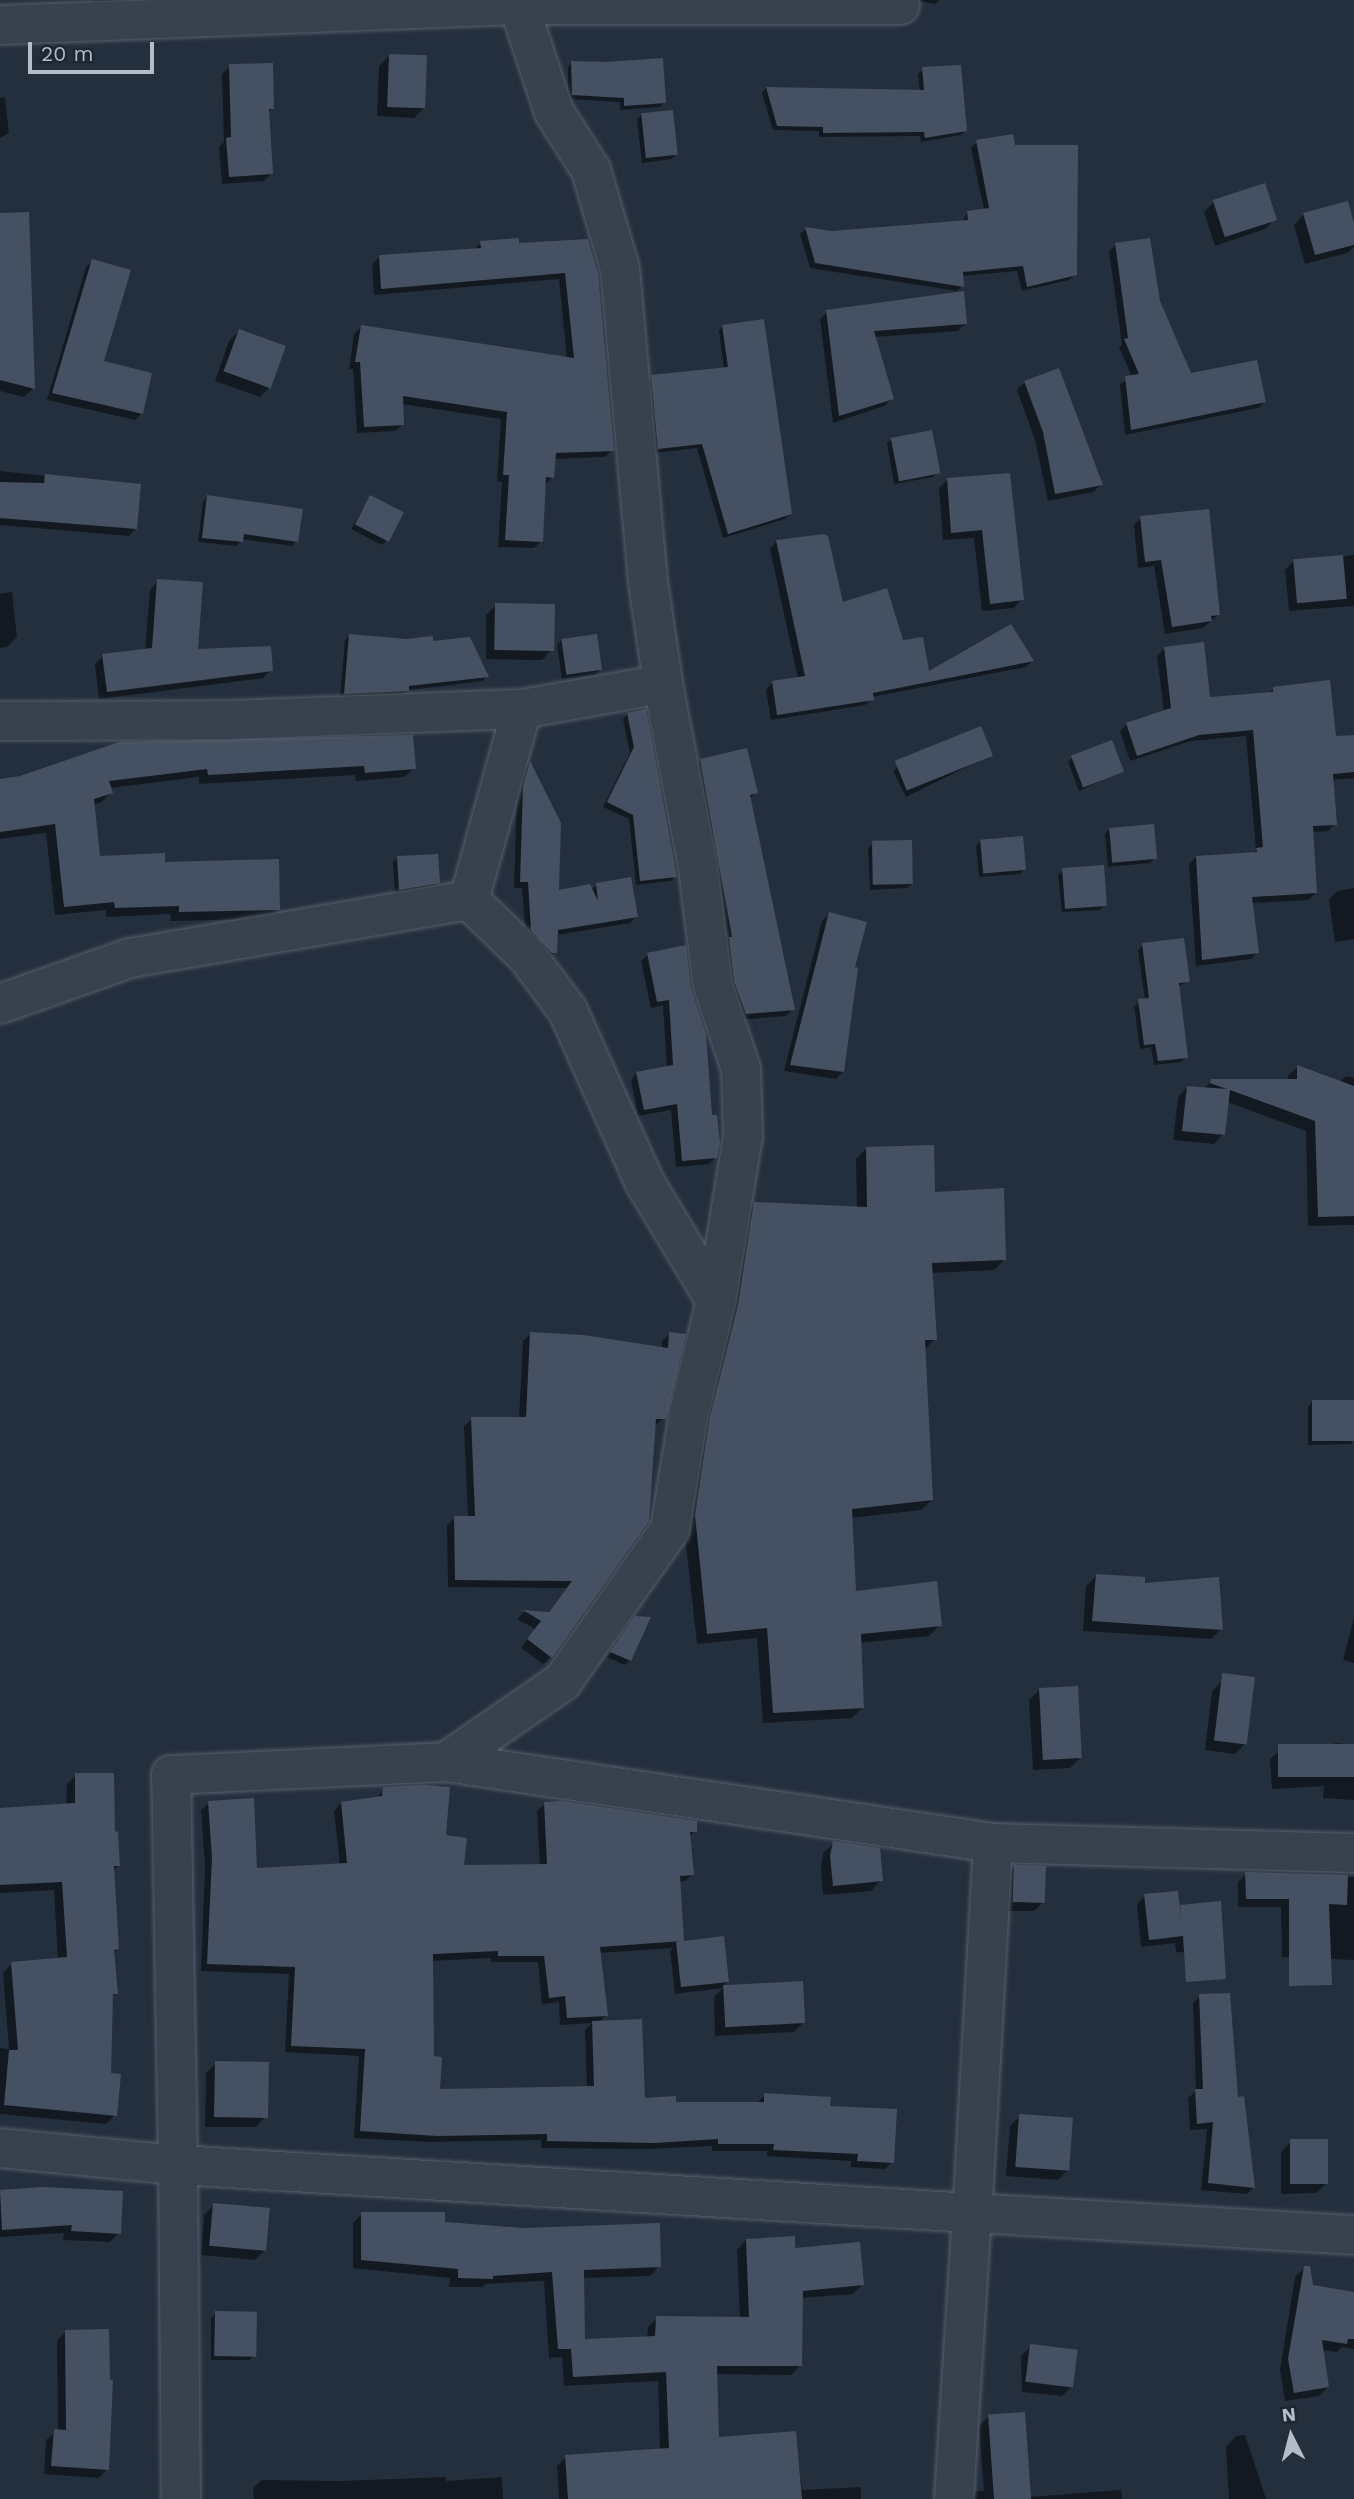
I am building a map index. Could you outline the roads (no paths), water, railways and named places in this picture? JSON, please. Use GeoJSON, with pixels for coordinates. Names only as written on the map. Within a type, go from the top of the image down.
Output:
{"type":"FeatureCollection","features":[{"type":"Feature","properties":{"kind":"street"},"geometry":{"type":"LineString","coordinates":[[0,25],[517,3],[900,5]]}},
{"type":"Feature","properties":{"kind":"street"},"geometry":{"type":"LineString","coordinates":[[446,1762],[562,1682],[670,1529],[688,1413],[716,1301],[743,1136],[741,1069],[713,986],[698,868],[663,684],[648,582],[621,269],[591,170],[554,112],[517,3]]}},
{"type":"Feature","properties":{"kind":"street"},"geometry":{"type":"LineString","coordinates":[[0,721],[232,720],[522,709],[663,684]]}},
{"type":"Feature","properties":{"kind":"street"},"geometry":{"type":"LineString","coordinates":[[469,900],[522,709]]}},
{"type":"Feature","properties":{"kind":"street"},"geometry":{"type":"LineString","coordinates":[[469,900],[527,956],[568,1012],[645,1183],[716,1301]]}},
{"type":"Feature","properties":{"kind":"street"},"geometry":{"type":"LineString","coordinates":[[0,1004],[130,958],[469,900]]}},
{"type":"Feature","properties":{"kind":"street"},"geometry":{"type":"LineString","coordinates":[[181,2499],[171,1775],[446,1762],[993,1843],[1354,1853]]}},
{"type":"Feature","properties":{"kind":"street"},"geometry":{"type":"LineString","coordinates":[[954,2499],[993,1843]]}},
{"type":"Feature","properties":{"kind":"street"},"geometry":{"type":"LineString","coordinates":[[0,2148],[178,2165],[1354,2235]]}}]}
